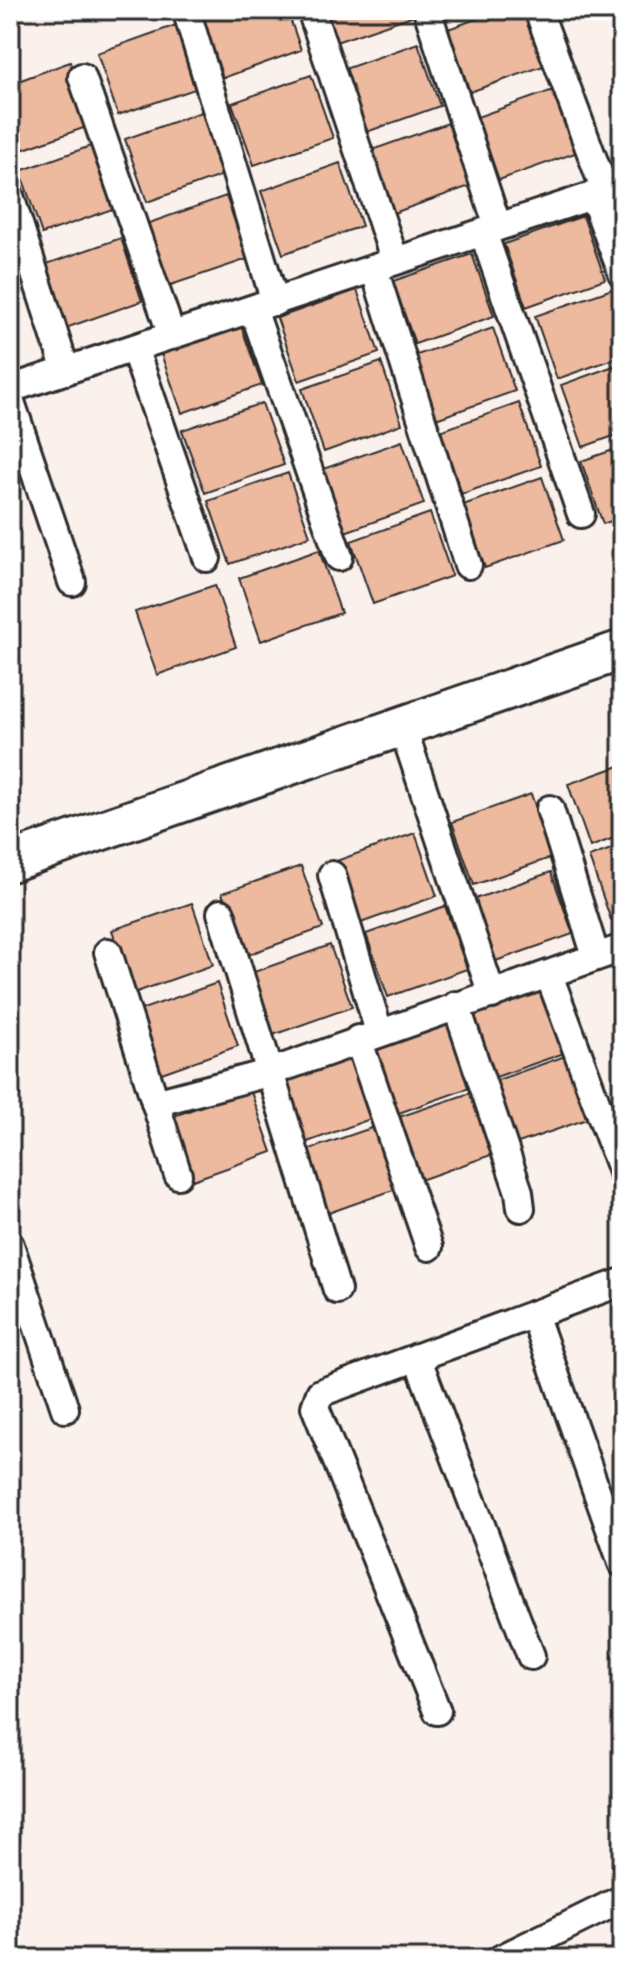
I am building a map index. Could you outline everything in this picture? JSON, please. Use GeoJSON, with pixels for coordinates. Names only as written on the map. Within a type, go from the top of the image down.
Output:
{"type":"FeatureCollection","features":[{"type":"Feature","properties":{"kind":"street"},"geometry":{"type":"LineString","coordinates":[[311,10],[468,565]]}},
{"type":"Feature","properties":{"kind":"street"},"geometry":{"type":"LineString","coordinates":[[427,10],[491,230],[581,514]]}},
{"type":"Feature","properties":{"kind":"street"},"geometry":{"type":"LineString","coordinates":[[538,10],[607,191],[622,273]]}},
{"type":"Feature","properties":{"kind":"street"},"geometry":{"type":"LineString","coordinates":[[188,16],[264,305],[339,557]]}},
{"type":"Feature","properties":{"kind":"street"},"geometry":{"type":"LineString","coordinates":[[82,77],[172,336]]}},
{"type":"Feature","properties":{"kind":"street"},"geometry":{"type":"LineString","coordinates":[[10,389],[607,191]]}},
{"type":"Feature","properties":{"kind":"street"},"geometry":{"type":"LineString","coordinates":[[10,196],[66,371]]}},
{"type":"Feature","properties":{"kind":"street"},"geometry":{"type":"LineString","coordinates":[[134,348],[207,558]]}},
{"type":"Feature","properties":{"kind":"street"},"geometry":{"type":"LineString","coordinates":[[10,399],[72,582]]}},
{"type":"Feature","properties":{"kind":"street"},"geometry":{"type":"LineString","coordinates":[[10,862],[622,650]]}},
{"type":"Feature","properties":{"kind":"street"},"geometry":{"type":"LineString","coordinates":[[402,725],[492,995]]}},
{"type":"Feature","properties":{"kind":"street"},"geometry":{"type":"LineString","coordinates":[[550,809],[596,957]]}},
{"type":"Feature","properties":{"kind":"street"},"geometry":{"type":"LineString","coordinates":[[332,875],[368,1036],[429,1247]]}},
{"type":"Feature","properties":{"kind":"street"},"geometry":{"type":"LineString","coordinates":[[221,913],[337,1290]]}},
{"type":"Feature","properties":{"kind":"street"},"geometry":{"type":"LineString","coordinates":[[155,1103],[268,1073],[622,948]]}},
{"type":"Feature","properties":{"kind":"street"},"geometry":{"type":"LineString","coordinates":[[108,952],[178,1175]]}},
{"type":"Feature","properties":{"kind":"street"},"geometry":{"type":"LineString","coordinates":[[549,975],[622,1172]]}},
{"type":"Feature","properties":{"kind":"street"},"geometry":{"type":"LineString","coordinates":[[456,1005],[519,1192],[521,1208]]}},
{"type":"Feature","properties":{"kind":"street"},"geometry":{"type":"LineString","coordinates":[[10,1245],[65,1409]]}},
{"type":"Feature","properties":{"kind":"street"},"geometry":{"type":"LineString","coordinates":[[437,1711],[315,1407],[320,1393],[622,1282]]}},
{"type":"Feature","properties":{"kind":"street"},"geometry":{"type":"LineString","coordinates":[[534,1314],[622,1563]]}},
{"type":"Feature","properties":{"kind":"street"},"geometry":{"type":"LineString","coordinates":[[417,1357],[531,1656]]}},
{"type":"Feature","properties":{"kind":"street"},"geometry":{"type":"LineString","coordinates":[[500,1959],[622,1899]]}},
{"type":"Feature","properties":{"kind":"building"},"geometry":{"type":"Polygon","coordinates":[[[217,10],[287,10],[301,50],[223,78],[201,16],[217,10]]]}},
{"type":"Feature","properties":{"kind":"building"},"geometry":{"type":"Polygon","coordinates":[[[324,10],[413,10],[415,15],[336,42],[324,10]]]}},
{"type":"Feature","properties":{"kind":"building"},"geometry":{"type":"Polygon","coordinates":[[[501,10],[530,10],[549,64],[470,92],[448,29],[501,10]]]}},
{"type":"Feature","properties":{"kind":"building"},"geometry":{"type":"Polygon","coordinates":[[[176,25],[198,88],[118,115],[97,53],[176,25]]]}},
{"type":"Feature","properties":{"kind":"building"},"geometry":{"type":"Polygon","coordinates":[[[418,43],[440,106],[361,134],[339,71],[418,43]]]}},
{"type":"Feature","properties":{"kind":"building"},"geometry":{"type":"Polygon","coordinates":[[[70,62],[92,125],[13,153],[10,84],[70,62]]]}},
{"type":"Feature","properties":{"kind":"building"},"geometry":{"type":"Polygon","coordinates":[[[311,75],[333,138],[254,165],[232,103],[311,75]]]}},
{"type":"Feature","properties":{"kind":"building"},"geometry":{"type":"Polygon","coordinates":[[[556,89],[578,152],[499,180],[477,117],[556,89]]]}},
{"type":"Feature","properties":{"kind":"building"},"geometry":{"type":"Polygon","coordinates":[[[204,111],[226,174],[147,202],[125,139],[204,111]]]}},
{"type":"Feature","properties":{"kind":"building"},"geometry":{"type":"Polygon","coordinates":[[[448,123],[470,186],[391,214],[369,151],[448,123]]]}},
{"type":"Feature","properties":{"kind":"building"},"geometry":{"type":"Polygon","coordinates":[[[99,143],[121,206],[42,234],[20,171],[99,143]]]}},
{"type":"Feature","properties":{"kind":"building"},"geometry":{"type":"Polygon","coordinates":[[[340,163],[362,226],[283,254],[261,191],[340,163]]]}},
{"type":"Feature","properties":{"kind":"building"},"geometry":{"type":"Polygon","coordinates":[[[226,196],[248,259],[168,286],[146,224],[226,196]]]}},
{"type":"Feature","properties":{"kind":"building"},"geometry":{"type":"Polygon","coordinates":[[[583,216],[605,279],[526,307],[504,244],[583,216]]]}},
{"type":"Feature","properties":{"kind":"building"},"geometry":{"type":"Polygon","coordinates":[[[121,238],[142,301],[63,329],[41,266],[121,238]]]}},
{"type":"Feature","properties":{"kind":"building"},"geometry":{"type":"Polygon","coordinates":[[[472,254],[494,316],[415,344],[393,281],[472,254]]]}},
{"type":"Feature","properties":{"kind":"building"},"geometry":{"type":"Polygon","coordinates":[[[615,288],[622,309],[622,356],[557,379],[535,316],[615,288]]]}},
{"type":"Feature","properties":{"kind":"building"},"geometry":{"type":"Polygon","coordinates":[[[357,290],[379,353],[299,381],[277,318],[357,290]]]}},
{"type":"Feature","properties":{"kind":"building"},"geometry":{"type":"Polygon","coordinates":[[[240,323],[262,385],[182,413],[160,351],[240,323]]]}},
{"type":"Feature","properties":{"kind":"building"},"geometry":{"type":"Polygon","coordinates":[[[493,328],[515,391],[436,419],[414,356],[493,328]]]}},
{"type":"Feature","properties":{"kind":"building"},"geometry":{"type":"Polygon","coordinates":[[[381,362],[402,424],[324,452],[302,389],[381,362]]]}},
{"type":"Feature","properties":{"kind":"building"},"geometry":{"type":"Polygon","coordinates":[[[622,363],[622,433],[583,447],[561,385],[622,363]]]}},
{"type":"Feature","properties":{"kind":"building"},"geometry":{"type":"Polygon","coordinates":[[[262,403],[284,465],[205,493],[182,430],[262,403]]]}},
{"type":"Feature","properties":{"kind":"building"},"geometry":{"type":"Polygon","coordinates":[[[519,403],[541,466],[462,494],[440,431],[519,403]]]}},
{"type":"Feature","properties":{"kind":"building"},"geometry":{"type":"Polygon","coordinates":[[[402,441],[424,504],[345,532],[323,469],[402,441]]]}},
{"type":"Feature","properties":{"kind":"building"},"geometry":{"type":"Polygon","coordinates":[[[622,447],[622,517],[603,524],[581,461],[622,447]]]}},
{"type":"Feature","properties":{"kind":"building"},"geometry":{"type":"Polygon","coordinates":[[[288,473],[310,536],[230,564],[208,501],[288,473]]]}},
{"type":"Feature","properties":{"kind":"building"},"geometry":{"type":"Polygon","coordinates":[[[542,477],[564,540],[485,568],[463,505],[542,477]]]}},
{"type":"Feature","properties":{"kind":"building"},"geometry":{"type":"Polygon","coordinates":[[[430,513],[452,576],[373,604],[351,541],[430,513]]]}},
{"type":"Feature","properties":{"kind":"building"},"geometry":{"type":"Polygon","coordinates":[[[319,550],[341,613],[261,641],[239,578],[319,550]]]}},
{"type":"Feature","properties":{"kind":"building"},"geometry":{"type":"Polygon","coordinates":[[[215,585],[236,647],[157,675],[135,612],[215,585]]]}},
{"type":"Feature","properties":{"kind":"building"},"geometry":{"type":"Polygon","coordinates":[[[622,765],[622,835],[590,847],[568,784],[622,765]]]}},
{"type":"Feature","properties":{"kind":"building"},"geometry":{"type":"Polygon","coordinates":[[[531,794],[553,857],[474,885],[452,822],[531,794]]]}},
{"type":"Feature","properties":{"kind":"building"},"geometry":{"type":"Polygon","coordinates":[[[415,833],[437,896],[358,924],[336,861],[415,833]]]}},
{"type":"Feature","properties":{"kind":"building"},"geometry":{"type":"Polygon","coordinates":[[[622,845],[622,916],[611,920],[589,857],[622,845]]]}},
{"type":"Feature","properties":{"kind":"building"},"geometry":{"type":"Polygon","coordinates":[[[301,866],[323,928],[244,956],[222,893],[301,866]]]}},
{"type":"Feature","properties":{"kind":"building"},"geometry":{"type":"Polygon","coordinates":[[[551,872],[573,934],[493,962],[472,900],[551,872]]]}},
{"type":"Feature","properties":{"kind":"building"},"geometry":{"type":"Polygon","coordinates":[[[192,903],[213,965],[134,993],[112,930],[192,903]]]}},
{"type":"Feature","properties":{"kind":"building"},"geometry":{"type":"Polygon","coordinates":[[[445,906],[467,969],[388,997],[366,934],[445,906]]]}},
{"type":"Feature","properties":{"kind":"building"},"geometry":{"type":"Polygon","coordinates":[[[330,945],[352,1007],[273,1035],[251,973],[330,945]]]}},
{"type":"Feature","properties":{"kind":"building"},"geometry":{"type":"Polygon","coordinates":[[[217,983],[238,1046],[159,1074],[137,1011],[217,983]]]}},
{"type":"Feature","properties":{"kind":"building"},"geometry":{"type":"Polygon","coordinates":[[[551,987],[573,1050],[493,1078],[472,1015],[551,987]]]}},
{"type":"Feature","properties":{"kind":"building"},"geometry":{"type":"Polygon","coordinates":[[[453,1023],[475,1086],[396,1114],[374,1051],[453,1023]]]}},
{"type":"Feature","properties":{"kind":"building"},"geometry":{"type":"Polygon","coordinates":[[[568,1055],[590,1118],[510,1146],[489,1083],[568,1055]]]}},
{"type":"Feature","properties":{"kind":"building"},"geometry":{"type":"Polygon","coordinates":[[[351,1056],[373,1118],[294,1147],[272,1084],[351,1056]]]}},
{"type":"Feature","properties":{"kind":"building"},"geometry":{"type":"Polygon","coordinates":[[[250,1089],[272,1152],[193,1180],[171,1117],[250,1089]]]}},
{"type":"Feature","properties":{"kind":"building"},"geometry":{"type":"Polygon","coordinates":[[[470,1093],[491,1155],[412,1183],[390,1120],[470,1093]]]}},
{"type":"Feature","properties":{"kind":"building"},"geometry":{"type":"Polygon","coordinates":[[[622,1106],[622,1160],[605,1112],[622,1106]]]}},
{"type":"Feature","properties":{"kind":"building"},"geometry":{"type":"Polygon","coordinates":[[[380,1125],[402,1187],[323,1215],[301,1152],[380,1125]]]}}]}
